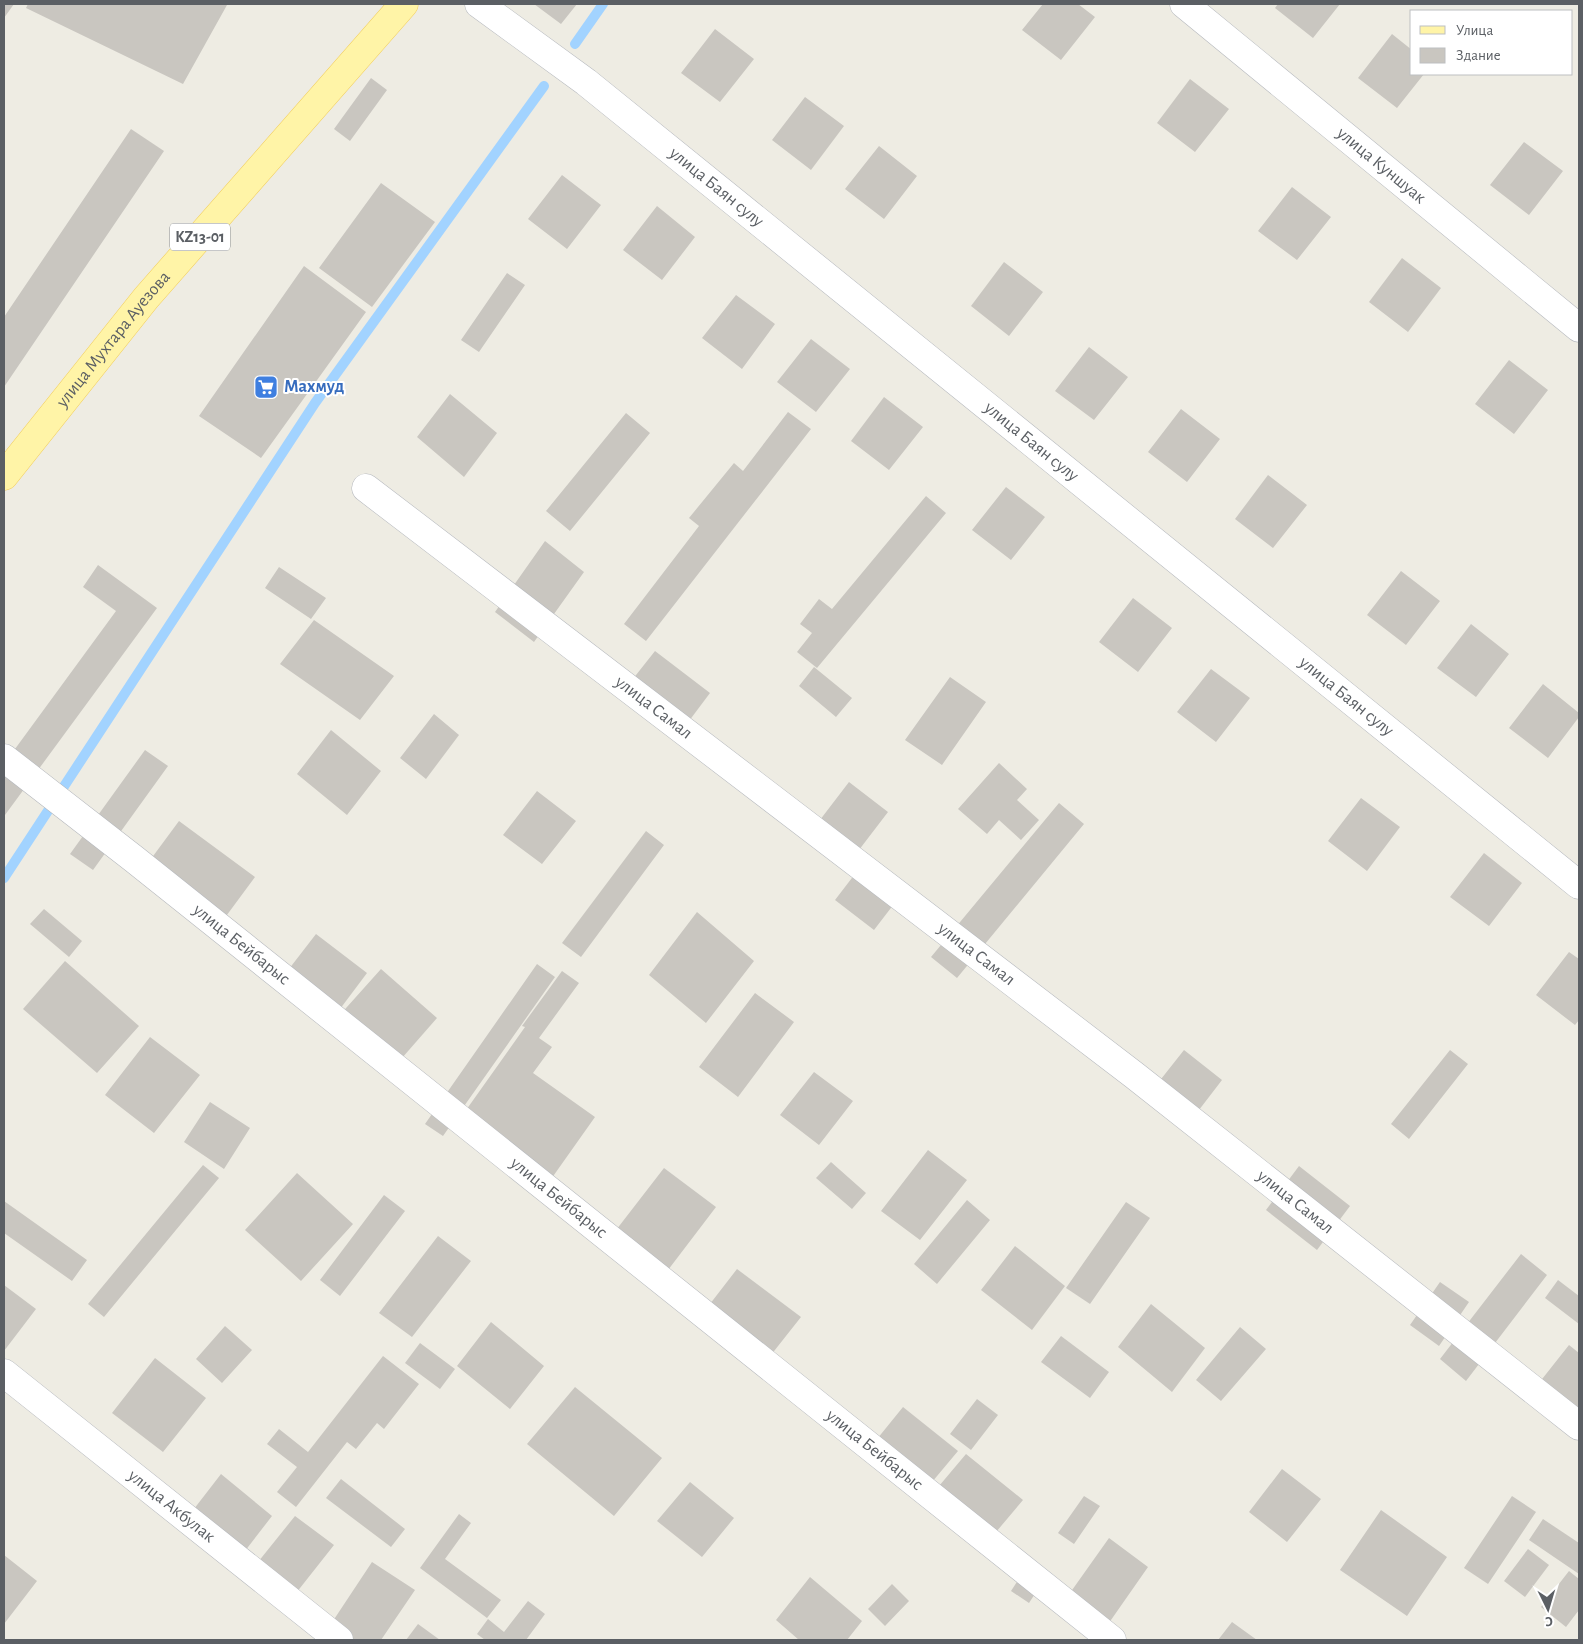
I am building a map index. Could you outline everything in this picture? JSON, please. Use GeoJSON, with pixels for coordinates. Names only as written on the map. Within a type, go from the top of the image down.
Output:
{"type":"FeatureCollection","features":[{"type":"Feature","properties":{"kind":"main road","name":"улица Мухтара Ауезова"},"geometry":{"type":"LineString","coordinates":[[4,476],[146,298],[404,4]]}},
{"type":"Feature","properties":{"kind":"street","name":"улица Баян сулу"},"geometry":{"type":"LineString","coordinates":[[479,4],[586,82],[1579,885]]}},
{"type":"Feature","properties":{"kind":"street","name":"улица Куншуак"},"geometry":{"type":"LineString","coordinates":[[1184,4],[1579,328]]}},
{"type":"Feature","properties":{"kind":"street","name":"улица Самал"},"geometry":{"type":"LineString","coordinates":[[366,488],[1126,1069],[1579,1426]]}},
{"type":"Feature","properties":{"kind":"street","name":"улица Бейбарыс"},"geometry":{"type":"LineString","coordinates":[[4,758],[134,858],[1112,1640]]}},
{"type":"Feature","properties":{"kind":"street","name":"улица Акбулак"},"geometry":{"type":"LineString","coordinates":[[4,1373],[339,1640]]}},
{"type":"Feature","properties":{"kind":"building"},"geometry":{"type":"Polygon","coordinates":[[[4,4],[14,4],[4,18],[4,4]]]}},
{"type":"Feature","properties":{"kind":"building"},"geometry":{"type":"Polygon","coordinates":[[[28,4],[227,5],[183,84],[26,8],[28,4]]]}},
{"type":"Feature","properties":{"kind":"building"},"geometry":{"type":"Polygon","coordinates":[[[534,4],[577,4],[561,24],[534,4]]]}},
{"type":"Feature","properties":{"kind":"building"},"geometry":{"type":"Polygon","coordinates":[[[1043,4],[1078,4],[1095,17],[1061,60],[1022,30],[1043,4]]]}},
{"type":"Feature","properties":{"kind":"building"},"geometry":{"type":"Polygon","coordinates":[[[1278,4],[1340,4],[1313,38],[1275,8],[1278,4]]]}},
{"type":"Feature","properties":{"kind":"building"},"geometry":{"type":"Polygon","coordinates":[[[715,29],[754,59],[720,102],[681,73],[715,29]]]}},
{"type":"Feature","properties":{"kind":"building"},"geometry":{"type":"Polygon","coordinates":[[[1392,34],[1410,48],[1410,75],[1423,75],[1397,108],[1358,78],[1392,34]]]}},
{"type":"Feature","properties":{"kind":"building"},"geometry":{"type":"Polygon","coordinates":[[[371,78],[387,90],[350,141],[334,129],[371,78]]]}},
{"type":"Feature","properties":{"kind":"building"},"geometry":{"type":"Polygon","coordinates":[[[1190,79],[1229,109],[1195,152],[1157,123],[1190,79]]]}},
{"type":"Feature","properties":{"kind":"building"},"geometry":{"type":"Polygon","coordinates":[[[805,97],[844,126],[811,170],[772,140],[805,97]]]}},
{"type":"Feature","properties":{"kind":"building"},"geometry":{"type":"Polygon","coordinates":[[[131,129],[164,151],[4,387],[4,317],[131,129]]]}},
{"type":"Feature","properties":{"kind":"building"},"geometry":{"type":"Polygon","coordinates":[[[1524,142],[1563,171],[1529,215],[1490,185],[1524,142]]]}},
{"type":"Feature","properties":{"kind":"building"},"geometry":{"type":"Polygon","coordinates":[[[879,146],[917,176],[884,219],[845,189],[879,146]]]}},
{"type":"Feature","properties":{"kind":"building"},"geometry":{"type":"Polygon","coordinates":[[[562,175],[601,205],[567,249],[528,219],[562,175]]]}},
{"type":"Feature","properties":{"kind":"building"},"geometry":{"type":"Polygon","coordinates":[[[381,183],[435,222],[372,307],[319,268],[381,183]]]}},
{"type":"Feature","properties":{"kind":"building"},"geometry":{"type":"Polygon","coordinates":[[[1292,187],[1331,217],[1297,260],[1258,231],[1292,187]]]}},
{"type":"Feature","properties":{"kind":"building"},"geometry":{"type":"Polygon","coordinates":[[[657,206],[695,237],[662,280],[623,250],[657,206]]]}},
{"type":"Feature","properties":{"kind":"building"},"geometry":{"type":"Polygon","coordinates":[[[1402,258],[1441,288],[1408,332],[1369,302],[1402,258]]]}},
{"type":"Feature","properties":{"kind":"building"},"geometry":{"type":"Polygon","coordinates":[[[1004,262],[1043,292],[1009,336],[971,306],[1004,262]]]}},
{"type":"Feature","properties":{"kind":"building","name":"Махмуд"},"geometry":{"type":"Polygon","coordinates":[[[304,266],[366,312],[261,458],[199,416],[304,266]]]}},
{"type":"Feature","properties":{"kind":"building"},"geometry":{"type":"Polygon","coordinates":[[[507,273],[525,285],[479,352],[461,340],[507,273]]]}},
{"type":"Feature","properties":{"kind":"building"},"geometry":{"type":"Polygon","coordinates":[[[736,295],[775,324],[742,369],[702,338],[736,295]]]}},
{"type":"Feature","properties":{"kind":"building"},"geometry":{"type":"Polygon","coordinates":[[[811,339],[850,369],[816,412],[777,382],[811,339]]]}},
{"type":"Feature","properties":{"kind":"building"},"geometry":{"type":"Polygon","coordinates":[[[1089,347],[1128,377],[1094,420],[1055,391],[1089,347]]]}},
{"type":"Feature","properties":{"kind":"building"},"geometry":{"type":"Polygon","coordinates":[[[1509,360],[1548,390],[1514,434],[1475,404],[1509,360]]]}},
{"type":"Feature","properties":{"kind":"building"},"geometry":{"type":"Polygon","coordinates":[[[450,394],[497,433],[464,477],[417,437],[450,394]]]}},
{"type":"Feature","properties":{"kind":"building"},"geometry":{"type":"Polygon","coordinates":[[[884,397],[923,427],[889,470],[851,441],[884,397]]]}},
{"type":"Feature","properties":{"kind":"building"},"geometry":{"type":"Polygon","coordinates":[[[1181,409],[1220,439],[1187,482],[1148,452],[1181,409]]]}},
{"type":"Feature","properties":{"kind":"building"},"geometry":{"type":"Polygon","coordinates":[[[788,412],[811,429],[646,641],[624,624],[699,526],[689,518],[734,463],[743,471],[788,412]]]}},
{"type":"Feature","properties":{"kind":"building"},"geometry":{"type":"Polygon","coordinates":[[[626,413],[650,433],[570,531],[546,511],[626,413]]]}},
{"type":"Feature","properties":{"kind":"building"},"geometry":{"type":"Polygon","coordinates":[[[1268,475],[1307,505],[1273,548],[1235,519],[1268,475]]]}},
{"type":"Feature","properties":{"kind":"building"},"geometry":{"type":"Polygon","coordinates":[[[1006,487],[1045,517],[1011,560],[972,530],[1006,487]]]}},
{"type":"Feature","properties":{"kind":"building"},"geometry":{"type":"Polygon","coordinates":[[[926,496],[946,513],[817,668],[797,652],[812,633],[800,624],[819,599],[832,609],[926,496]]]}},
{"type":"Feature","properties":{"kind":"building"},"geometry":{"type":"Polygon","coordinates":[[[545,541],[584,572],[534,642],[495,612],[545,541]]]}},
{"type":"Feature","properties":{"kind":"building"},"geometry":{"type":"Polygon","coordinates":[[[98,565],[157,608],[5,815],[4,764],[116,611],[83,587],[98,565]]]}},
{"type":"Feature","properties":{"kind":"building"},"geometry":{"type":"Polygon","coordinates":[[[279,567],[326,598],[311,619],[265,588],[279,567]]]}},
{"type":"Feature","properties":{"kind":"building"},"geometry":{"type":"Polygon","coordinates":[[[1401,571],[1440,601],[1406,645],[1367,615],[1401,571]]]}},
{"type":"Feature","properties":{"kind":"building"},"geometry":{"type":"Polygon","coordinates":[[[1133,598],[1172,628],[1138,672],[1099,642],[1133,598]]]}},
{"type":"Feature","properties":{"kind":"building"},"geometry":{"type":"Polygon","coordinates":[[[314,620],[394,676],[360,720],[280,664],[314,620]]]}},
{"type":"Feature","properties":{"kind":"building"},"geometry":{"type":"Polygon","coordinates":[[[1471,624],[1509,654],[1476,697],[1437,668],[1471,624]]]}},
{"type":"Feature","properties":{"kind":"building"},"geometry":{"type":"Polygon","coordinates":[[[655,651],[710,693],[677,737],[621,694],[655,651]]]}},
{"type":"Feature","properties":{"kind":"building"},"geometry":{"type":"Polygon","coordinates":[[[814,667],[852,698],[836,717],[799,686],[814,667]]]}},
{"type":"Feature","properties":{"kind":"building"},"geometry":{"type":"Polygon","coordinates":[[[1211,669],[1250,698],[1216,742],[1177,712],[1211,669]]]}},
{"type":"Feature","properties":{"kind":"building"},"geometry":{"type":"Polygon","coordinates":[[[950,677],[986,702],[942,765],[905,740],[950,677]]]}},
{"type":"Feature","properties":{"kind":"building"},"geometry":{"type":"Polygon","coordinates":[[[1543,684],[1579,713],[1579,717],[1548,758],[1509,728],[1543,684]]]}},
{"type":"Feature","properties":{"kind":"building"},"geometry":{"type":"Polygon","coordinates":[[[434,714],[459,735],[426,779],[400,758],[434,714]]]}},
{"type":"Feature","properties":{"kind":"building"},"geometry":{"type":"Polygon","coordinates":[[[331,730],[381,771],[347,815],[297,774],[331,730]]]}},
{"type":"Feature","properties":{"kind":"building"},"geometry":{"type":"Polygon","coordinates":[[[145,750],[168,766],[93,870],[70,854],[145,750]]]}},
{"type":"Feature","properties":{"kind":"building"},"geometry":{"type":"Polygon","coordinates":[[[999,763],[1027,789],[1017,800],[1039,820],[1021,840],[999,820],[987,834],[958,809],[999,763]]]}},
{"type":"Feature","properties":{"kind":"building"},"geometry":{"type":"Polygon","coordinates":[[[849,782],[888,812],[849,863],[810,833],[849,782]]]}},
{"type":"Feature","properties":{"kind":"building"},"geometry":{"type":"Polygon","coordinates":[[[537,791],[576,821],[542,864],[503,835],[537,791]]]}},
{"type":"Feature","properties":{"kind":"building"},"geometry":{"type":"Polygon","coordinates":[[[1361,798],[1400,827],[1367,871],[1328,841],[1361,798]]]}},
{"type":"Feature","properties":{"kind":"building"},"geometry":{"type":"Polygon","coordinates":[[[1059,803],[1084,824],[957,978],[931,957],[1059,803]]]}},
{"type":"Feature","properties":{"kind":"building"},"geometry":{"type":"Polygon","coordinates":[[[179,821],[255,877],[221,923],[145,867],[179,821]]]}},
{"type":"Feature","properties":{"kind":"building"},"geometry":{"type":"Polygon","coordinates":[[[646,831],[664,845],[581,957],[562,943],[646,831]]]}},
{"type":"Feature","properties":{"kind":"building"},"geometry":{"type":"Polygon","coordinates":[[[1484,853],[1522,883],[1489,926],[1450,897],[1484,853]]]}},
{"type":"Feature","properties":{"kind":"building"},"geometry":{"type":"Polygon","coordinates":[[[868,857],[907,887],[874,930],[835,900],[868,857]]]}},
{"type":"Feature","properties":{"kind":"building"},"geometry":{"type":"Polygon","coordinates":[[[44,909],[82,941],[69,957],[30,924],[44,909]]]}},
{"type":"Feature","properties":{"kind":"building"},"geometry":{"type":"Polygon","coordinates":[[[697,912],[754,961],[706,1023],[649,975],[697,912]]]}},
{"type":"Feature","properties":{"kind":"building"},"geometry":{"type":"Polygon","coordinates":[[[316,934],[367,973],[334,1017],[282,978],[316,934]]]}},
{"type":"Feature","properties":{"kind":"building"},"geometry":{"type":"Polygon","coordinates":[[[1569,952],[1579,959],[1579,1020],[1575,1025],[1536,995],[1569,952]]]}},
{"type":"Feature","properties":{"kind":"building"},"geometry":{"type":"Polygon","coordinates":[[[65,961],[139,1026],[97,1073],[23,1009],[65,961]]]}},
{"type":"Feature","properties":{"kind":"building"},"geometry":{"type":"Polygon","coordinates":[[[537,964],[555,977],[443,1136],[425,1124],[537,964]]]}},
{"type":"Feature","properties":{"kind":"building"},"geometry":{"type":"Polygon","coordinates":[[[381,969],[437,1018],[395,1066],[338,1017],[381,969]]]}},
{"type":"Feature","properties":{"kind":"building"},"geometry":{"type":"Polygon","coordinates":[[[562,971],[579,983],[539,1038],[552,1047],[533,1073],[595,1117],[549,1182],[459,1120],[525,1027],[522,1026],[562,971]]]}},
{"type":"Feature","properties":{"kind":"building"},"geometry":{"type":"Polygon","coordinates":[[[755,993],[794,1022],[738,1097],[699,1067],[755,993]]]}},
{"type":"Feature","properties":{"kind":"building"},"geometry":{"type":"Polygon","coordinates":[[[150,1037],[200,1075],[154,1133],[105,1095],[150,1037]]]}},
{"type":"Feature","properties":{"kind":"building"},"geometry":{"type":"Polygon","coordinates":[[[1184,1050],[1222,1080],[1189,1123],[1150,1093],[1184,1050]]]}},
{"type":"Feature","properties":{"kind":"building"},"geometry":{"type":"Polygon","coordinates":[[[1450,1050],[1468,1064],[1409,1139],[1391,1124],[1450,1050]]]}},
{"type":"Feature","properties":{"kind":"building"},"geometry":{"type":"Polygon","coordinates":[[[814,1072],[853,1101],[819,1145],[780,1115],[814,1072]]]}},
{"type":"Feature","properties":{"kind":"building"},"geometry":{"type":"Polygon","coordinates":[[[210,1102],[250,1128],[224,1169],[184,1142],[210,1102]]]}},
{"type":"Feature","properties":{"kind":"building"},"geometry":{"type":"Polygon","coordinates":[[[928,1150],[967,1180],[920,1240],[881,1211],[928,1150]]]}},
{"type":"Feature","properties":{"kind":"building"},"geometry":{"type":"Polygon","coordinates":[[[831,1162],[866,1193],[852,1209],[816,1178],[831,1162]]]}},
{"type":"Feature","properties":{"kind":"building"},"geometry":{"type":"Polygon","coordinates":[[[203,1165],[219,1178],[104,1317],[88,1304],[203,1165]]]}},
{"type":"Feature","properties":{"kind":"building"},"geometry":{"type":"Polygon","coordinates":[[[1299,1166],[1350,1206],[1317,1250],[1266,1210],[1299,1166]]]}},
{"type":"Feature","properties":{"kind":"building"},"geometry":{"type":"Polygon","coordinates":[[[664,1168],[716,1207],[665,1274],[613,1234],[664,1168]]]}},
{"type":"Feature","properties":{"kind":"building"},"geometry":{"type":"Polygon","coordinates":[[[297,1173],[353,1224],[301,1281],[245,1230],[297,1173]]]}},
{"type":"Feature","properties":{"kind":"building"},"geometry":{"type":"Polygon","coordinates":[[[384,1195],[405,1211],[340,1296],[320,1280],[384,1195]]]}},
{"type":"Feature","properties":{"kind":"building"},"geometry":{"type":"Polygon","coordinates":[[[967,1200],[990,1220],[937,1284],[914,1264],[967,1200]]]}},
{"type":"Feature","properties":{"kind":"building"},"geometry":{"type":"Polygon","coordinates":[[[4,1201],[87,1260],[72,1281],[4,1233],[4,1201]]]}},
{"type":"Feature","properties":{"kind":"building"},"geometry":{"type":"Polygon","coordinates":[[[1126,1202],[1150,1218],[1090,1304],[1066,1288],[1126,1202]]]}},
{"type":"Feature","properties":{"kind":"building"},"geometry":{"type":"Polygon","coordinates":[[[438,1236],[471,1261],[412,1337],[379,1313],[438,1236]]]}},
{"type":"Feature","properties":{"kind":"building"},"geometry":{"type":"Polygon","coordinates":[[[1015,1246],[1065,1286],[1032,1330],[981,1290],[1015,1246]]]}},
{"type":"Feature","properties":{"kind":"building"},"geometry":{"type":"Polygon","coordinates":[[[1521,1254],[1547,1275],[1466,1381],[1440,1359],[1521,1254]]]}},
{"type":"Feature","properties":{"kind":"building"},"geometry":{"type":"Polygon","coordinates":[[[737,1269],[801,1317],[767,1360],[703,1313],[737,1269]]]}},
{"type":"Feature","properties":{"kind":"building"},"geometry":{"type":"Polygon","coordinates":[[[1558,1280],[1579,1296],[1579,1324],[1545,1298],[1558,1280]]]}},
{"type":"Feature","properties":{"kind":"building"},"geometry":{"type":"Polygon","coordinates":[[[1440,1282],[1469,1302],[1439,1346],[1410,1325],[1440,1282]]]}},
{"type":"Feature","properties":{"kind":"building"},"geometry":{"type":"Polygon","coordinates":[[[4,1285],[36,1309],[4,1351],[4,1285]]]}},
{"type":"Feature","properties":{"kind":"building"},"geometry":{"type":"Polygon","coordinates":[[[1151,1304],[1205,1348],[1172,1392],[1118,1347],[1151,1304]]]}},
{"type":"Feature","properties":{"kind":"building"},"geometry":{"type":"Polygon","coordinates":[[[491,1322],[544,1366],[510,1409],[457,1366],[491,1322]]]}},
{"type":"Feature","properties":{"kind":"building"},"geometry":{"type":"Polygon","coordinates":[[[225,1326],[252,1350],[222,1383],[196,1359],[225,1326]]]}},
{"type":"Feature","properties":{"kind":"building"},"geometry":{"type":"Polygon","coordinates":[[[1240,1327],[1266,1349],[1221,1401],[1196,1380],[1240,1327]]]}},
{"type":"Feature","properties":{"kind":"building"},"geometry":{"type":"Polygon","coordinates":[[[1061,1336],[1109,1372],[1090,1398],[1041,1362],[1061,1336]]]}},
{"type":"Feature","properties":{"kind":"building"},"geometry":{"type":"Polygon","coordinates":[[[420,1343],[455,1369],[440,1389],[405,1363],[420,1343]]]}},
{"type":"Feature","properties":{"kind":"building"},"geometry":{"type":"Polygon","coordinates":[[[1569,1345],[1579,1353],[1579,1423],[1535,1388],[1569,1345]]]}},
{"type":"Feature","properties":{"kind":"building"},"geometry":{"type":"Polygon","coordinates":[[[383,1356],[419,1384],[384,1429],[377,1423],[356,1449],[347,1442],[296,1507],[277,1492],[297,1467],[267,1444],[279,1429],[308,1452],[383,1356]]]}},
{"type":"Feature","properties":{"kind":"building"},"geometry":{"type":"Polygon","coordinates":[[[155,1358],[206,1398],[163,1452],[112,1413],[155,1358]]]}},
{"type":"Feature","properties":{"kind":"building"},"geometry":{"type":"Polygon","coordinates":[[[575,1387],[662,1458],[614,1516],[527,1444],[575,1387]]]}},
{"type":"Feature","properties":{"kind":"building"},"geometry":{"type":"Polygon","coordinates":[[[977,1399],[998,1415],[971,1450],[950,1434],[977,1399]]]}},
{"type":"Feature","properties":{"kind":"building"},"geometry":{"type":"Polygon","coordinates":[[[903,1407],[958,1451],[927,1488],[873,1444],[903,1407]]]}},
{"type":"Feature","properties":{"kind":"building"},"geometry":{"type":"Polygon","coordinates":[[[966,1454],[1023,1500],[991,1538],[934,1492],[966,1454]]]}},
{"type":"Feature","properties":{"kind":"building"},"geometry":{"type":"Polygon","coordinates":[[[1282,1469],[1321,1499],[1287,1542],[1249,1512],[1282,1469]]]}},
{"type":"Feature","properties":{"kind":"building"},"geometry":{"type":"Polygon","coordinates":[[[221,1474],[272,1516],[238,1560],[187,1518],[221,1474]]]}},
{"type":"Feature","properties":{"kind":"building"},"geometry":{"type":"Polygon","coordinates":[[[341,1479],[405,1529],[391,1547],[326,1498],[341,1479]]]}},
{"type":"Feature","properties":{"kind":"building"},"geometry":{"type":"Polygon","coordinates":[[[690,1482],[734,1518],[702,1557],[657,1521],[690,1482]]]}},
{"type":"Feature","properties":{"kind":"building"},"geometry":{"type":"Polygon","coordinates":[[[1084,1496],[1100,1506],[1074,1544],[1058,1533],[1084,1496]]]}},
{"type":"Feature","properties":{"kind":"building"},"geometry":{"type":"Polygon","coordinates":[[[1512,1496],[1536,1512],[1488,1584],[1464,1568],[1512,1496]]]}},
{"type":"Feature","properties":{"kind":"building"},"geometry":{"type":"Polygon","coordinates":[[[1381,1510],[1447,1557],[1407,1616],[1340,1570],[1381,1510]]]}},
{"type":"Feature","properties":{"kind":"building"},"geometry":{"type":"Polygon","coordinates":[[[459,1514],[471,1523],[445,1559],[501,1600],[487,1618],[420,1568],[459,1514]]]}},
{"type":"Feature","properties":{"kind":"building"},"geometry":{"type":"Polygon","coordinates":[[[295,1516],[334,1545],[289,1602],[250,1572],[295,1516]]]}},
{"type":"Feature","properties":{"kind":"building"},"geometry":{"type":"Polygon","coordinates":[[[1543,1519],[1579,1543],[1579,1574],[1529,1540],[1543,1519]]]}},
{"type":"Feature","properties":{"kind":"building"},"geometry":{"type":"Polygon","coordinates":[[[1109,1538],[1148,1567],[1104,1630],[1065,1600],[1109,1538]]]}},
{"type":"Feature","properties":{"kind":"building"},"geometry":{"type":"Polygon","coordinates":[[[1528,1549],[1549,1565],[1525,1597],[1504,1581],[1528,1549]]]}},
{"type":"Feature","properties":{"kind":"building"},"geometry":{"type":"Polygon","coordinates":[[[4,1555],[37,1581],[4,1624],[4,1555]]]}},
{"type":"Feature","properties":{"kind":"building"},"geometry":{"type":"Polygon","coordinates":[[[372,1562],[415,1590],[381,1640],[328,1640],[323,1636],[372,1562]]]}},
{"type":"Feature","properties":{"kind":"building"},"geometry":{"type":"Polygon","coordinates":[[[1026,1568],[1044,1580],[1029,1603],[1011,1591],[1026,1568]]]}},
{"type":"Feature","properties":{"kind":"building"},"geometry":{"type":"Polygon","coordinates":[[[1569,1571],[1579,1579],[1579,1610],[1566,1627],[1541,1607],[1569,1571]]]}},
{"type":"Feature","properties":{"kind":"building"},"geometry":{"type":"Polygon","coordinates":[[[810,1577],[862,1621],[847,1640],[799,1640],[776,1620],[810,1577]]]}},
{"type":"Feature","properties":{"kind":"building"},"geometry":{"type":"Polygon","coordinates":[[[892,1584],[909,1601],[885,1626],[868,1609],[892,1584]]]}},
{"type":"Feature","properties":{"kind":"building"},"geometry":{"type":"Polygon","coordinates":[[[528,1601],[545,1614],[526,1640],[485,1640],[477,1634],[488,1619],[504,1632],[528,1601]]]}},
{"type":"Feature","properties":{"kind":"building"},"geometry":{"type":"Polygon","coordinates":[[[1232,1622],[1257,1640],[1218,1640],[1232,1622]]]}},
{"type":"Feature","properties":{"kind":"building"},"geometry":{"type":"Polygon","coordinates":[[[418,1624],[440,1640],[406,1640],[418,1624]]]}},
{"type":"Feature","properties":{"kind":"waterway"},"geometry":{"type":"LineString","coordinates":[[575,44],[603,4]]}},
{"type":"Feature","properties":{"kind":"waterway"},"geometry":{"type":"LineString","coordinates":[[4,878],[315,403],[544,86]]}},
{"type":"Feature","properties":{"kind":"place","name":"Махмуд"},"geometry":{"type":"Point","coordinates":[266,387]}}]}
